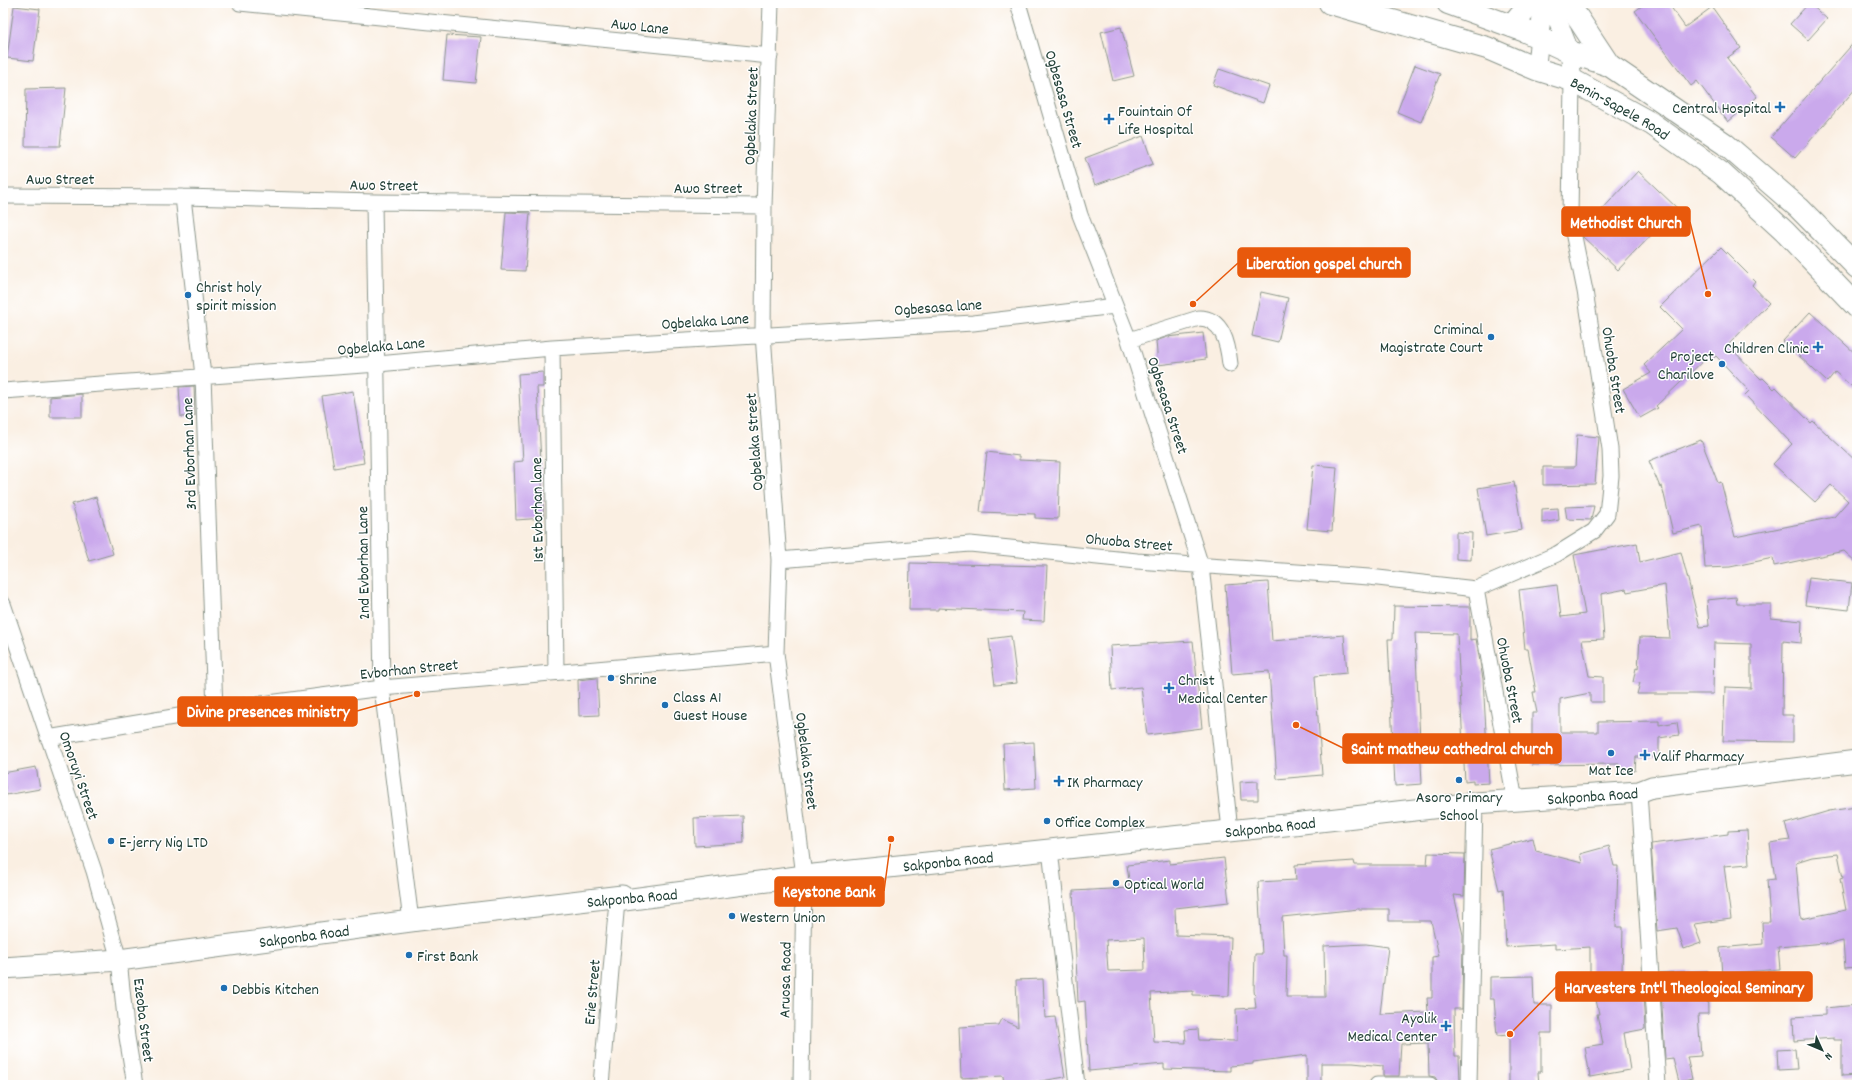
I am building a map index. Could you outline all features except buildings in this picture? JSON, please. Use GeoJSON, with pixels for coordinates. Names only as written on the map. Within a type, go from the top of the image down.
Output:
{"type":"FeatureCollection","features":[{"type":"Feature","properties":{"kind":"highway","name":"Benin-Sapele Road"},"geometry":{"type":"LineString","coordinates":[[1330,3],[1487,48],[1536,69],[1572,80],[1652,124],[1721,172],[1785,232],[1857,307]]}},
{"type":"Feature","properties":{"kind":"highway","name":"Benin-Sapele Road"},"geometry":{"type":"LineString","coordinates":[[1448,3],[1512,26],[1570,52],[1609,65],[1724,144],[1799,208],[1857,268]]}},
{"type":"Feature","properties":{"kind":"highway"},"geometry":{"type":"LineString","coordinates":[[1512,26],[1531,3]]}},
{"type":"Feature","properties":{"kind":"highway"},"geometry":{"type":"LineString","coordinates":[[1568,3],[1609,65]]}},
{"type":"Feature","properties":{"kind":"main road","name":"Sakponba Road"},"geometry":{"type":"LineString","coordinates":[[617,901],[804,876],[1476,803],[1639,792],[1652,787],[1857,762]]}},
{"type":"Feature","properties":{"kind":"main road","name":"Sakponba Road"},"geometry":{"type":"LineString","coordinates":[[3,968],[119,960],[411,921],[622,896],[617,901]]}},
{"type":"Feature","properties":{"kind":"street","name":"Awo Lane"},"geometry":{"type":"LineString","coordinates":[[240,3],[770,56]]}},
{"type":"Feature","properties":{"kind":"street","name":"Ogbelaka Street"},"geometry":{"type":"LineString","coordinates":[[771,3],[764,206],[763,334],[779,560],[776,653],[804,876]]}},
{"type":"Feature","properties":{"kind":"street","name":"Ogbesasa Street"},"geometry":{"type":"LineString","coordinates":[[1018,3],[1080,215],[1129,340],[1201,566],[1230,830]]}},
{"type":"Feature","properties":{"kind":"street"},"geometry":{"type":"LineString","coordinates":[[1536,69],[1543,3]]}},
{"type":"Feature","properties":{"kind":"street"},"geometry":{"type":"LineString","coordinates":[[1551,3],[1570,52],[1572,80]]}},
{"type":"Feature","properties":{"kind":"street","name":"Ohuoba Street"},"geometry":{"type":"LineString","coordinates":[[779,560],[970,544],[1201,566],[1369,577],[1476,589],[1556,554],[1594,531],[1608,514],[1611,476],[1610,449],[1585,291],[1570,217],[1572,80]]}},
{"type":"Feature","properties":{"kind":"street","name":"Awo Street"},"geometry":{"type":"LineString","coordinates":[[3,196],[183,197],[374,202],[764,206]]}},
{"type":"Feature","properties":{"kind":"street","name":"3rd Evborhan Lane"},"geometry":{"type":"LineString","coordinates":[[183,197],[203,376],[215,710]]}},
{"type":"Feature","properties":{"kind":"street","name":"2nd Evborhan Lane"},"geometry":{"type":"LineString","coordinates":[[374,202],[378,364],[382,688],[411,921]]}},
{"type":"Feature","properties":{"kind":"street","name":"Ogbesasa lane"},"geometry":{"type":"LineString","coordinates":[[763,334],[974,323],[1115,306]]}},
{"type":"Feature","properties":{"kind":"street"},"geometry":{"type":"LineString","coordinates":[[1129,340],[1199,318],[1208,318],[1221,329],[1227,344],[1230,364]]}},
{"type":"Feature","properties":{"kind":"street","name":"Ogbelaka Lane"},"geometry":{"type":"LineString","coordinates":[[3,391],[378,364],[552,348],[763,334]]}},
{"type":"Feature","properties":{"kind":"street","name":"1st Evborhan lane"},"geometry":{"type":"LineString","coordinates":[[552,348],[556,672]]}},
{"type":"Feature","properties":{"kind":"street","name":"Ohuoba Street"},"geometry":{"type":"LineString","coordinates":[[1476,589],[1515,800]]}},
{"type":"Feature","properties":{"kind":"street","name":"Omoruyi Street"},"geometry":{"type":"LineString","coordinates":[[3,604],[94,872],[119,960]]}},
{"type":"Feature","properties":{"kind":"street","name":"Evborhan Street"},"geometry":{"type":"LineString","coordinates":[[48,738],[215,710],[382,688],[776,653]]}},
{"type":"Feature","properties":{"kind":"street"},"geometry":{"type":"LineString","coordinates":[[1639,792],[1658,1085]]}},
{"type":"Feature","properties":{"kind":"street"},"geometry":{"type":"LineString","coordinates":[[1469,1085],[1476,803]]}},
{"type":"Feature","properties":{"kind":"street"},"geometry":{"type":"LineString","coordinates":[[1050,850],[1077,1085]]}},
{"type":"Feature","properties":{"kind":"street","name":"Aruosa Road"},"geometry":{"type":"LineString","coordinates":[[801,1085],[804,876]]}},
{"type":"Feature","properties":{"kind":"street","name":"Erie Street"},"geometry":{"type":"LineString","coordinates":[[601,1085],[617,901]]}},
{"type":"Feature","properties":{"kind":"street","name":"Ezeoba Street"},"geometry":{"type":"LineString","coordinates":[[119,960],[127,1037],[135,1085]]}},
{"type":"Feature","properties":{"kind":"street"},"geometry":{"type":"LineString","coordinates":[[1377,1085],[1430,1085]]}},
{"type":"Feature","properties":{"kind":"place","name":"Central Hospital"},"geometry":{"type":"Point","coordinates":[1780,107]}},
{"type":"Feature","properties":{"kind":"place","name":"Fouintain Of Life Hospital"},"geometry":{"type":"Point","coordinates":[1109,119]}},
{"type":"Feature","properties":{"kind":"place","name":"Methodist Church"},"geometry":{"type":"Point","coordinates":[1708,294]}},
{"type":"Feature","properties":{"kind":"place","name":"Christ holy spirit mission"},"geometry":{"type":"Point","coordinates":[188,295]}},
{"type":"Feature","properties":{"kind":"place","name":"Liberation gospel church"},"geometry":{"type":"Point","coordinates":[1193,304]}},
{"type":"Feature","properties":{"kind":"place","name":"Criminal Magistrate Court"},"geometry":{"type":"Point","coordinates":[1491,337]}},
{"type":"Feature","properties":{"kind":"place","name":"Children Clinic"},"geometry":{"type":"Point","coordinates":[1818,347]}},
{"type":"Feature","properties":{"kind":"place","name":"Project Charilove"},"geometry":{"type":"Point","coordinates":[1722,364]}},
{"type":"Feature","properties":{"kind":"place","name":"Shrine"},"geometry":{"type":"Point","coordinates":[611,678]}},
{"type":"Feature","properties":{"kind":"place","name":"Christ Medical Center"},"geometry":{"type":"Point","coordinates":[1169,688]}},
{"type":"Feature","properties":{"kind":"place","name":"Divine presences ministry"},"geometry":{"type":"Point","coordinates":[417,694]}},
{"type":"Feature","properties":{"kind":"place","name":"Class A1 Guest House"},"geometry":{"type":"Point","coordinates":[665,705]}},
{"type":"Feature","properties":{"kind":"place","name":"Saint mathew cathedral church"},"geometry":{"type":"Point","coordinates":[1296,725]}},
{"type":"Feature","properties":{"kind":"place","name":"Mat Ice"},"geometry":{"type":"Point","coordinates":[1611,753]}},
{"type":"Feature","properties":{"kind":"place","name":"Valif Pharmacy"},"geometry":{"type":"Point","coordinates":[1645,755]}},
{"type":"Feature","properties":{"kind":"place","name":"Asoro Primary School"},"geometry":{"type":"Point","coordinates":[1459,780]}},
{"type":"Feature","properties":{"kind":"place","name":"IK Pharmacy"},"geometry":{"type":"Point","coordinates":[1059,781]}},
{"type":"Feature","properties":{"kind":"place","name":"Office Complex"},"geometry":{"type":"Point","coordinates":[1047,821]}},
{"type":"Feature","properties":{"kind":"place","name":"Keystone Bank"},"geometry":{"type":"Point","coordinates":[891,839]}},
{"type":"Feature","properties":{"kind":"place","name":"E-jerry Nig LTD"},"geometry":{"type":"Point","coordinates":[111,841]}},
{"type":"Feature","properties":{"kind":"place","name":"Optical World"},"geometry":{"type":"Point","coordinates":[1116,883]}},
{"type":"Feature","properties":{"kind":"place","name":"Western Union"},"geometry":{"type":"Point","coordinates":[732,916]}},
{"type":"Feature","properties":{"kind":"place","name":"First Bank"},"geometry":{"type":"Point","coordinates":[409,955]}},
{"type":"Feature","properties":{"kind":"place","name":"Debbis Kitchen"},"geometry":{"type":"Point","coordinates":[224,988]}},
{"type":"Feature","properties":{"kind":"place","name":"Ayolik Medical Center"},"geometry":{"type":"Point","coordinates":[1446,1026]}},
{"type":"Feature","properties":{"kind":"place","name":"Harvesters Int'l Theological Seminary"},"geometry":{"type":"Point","coordinates":[1510,1034]}}]}
